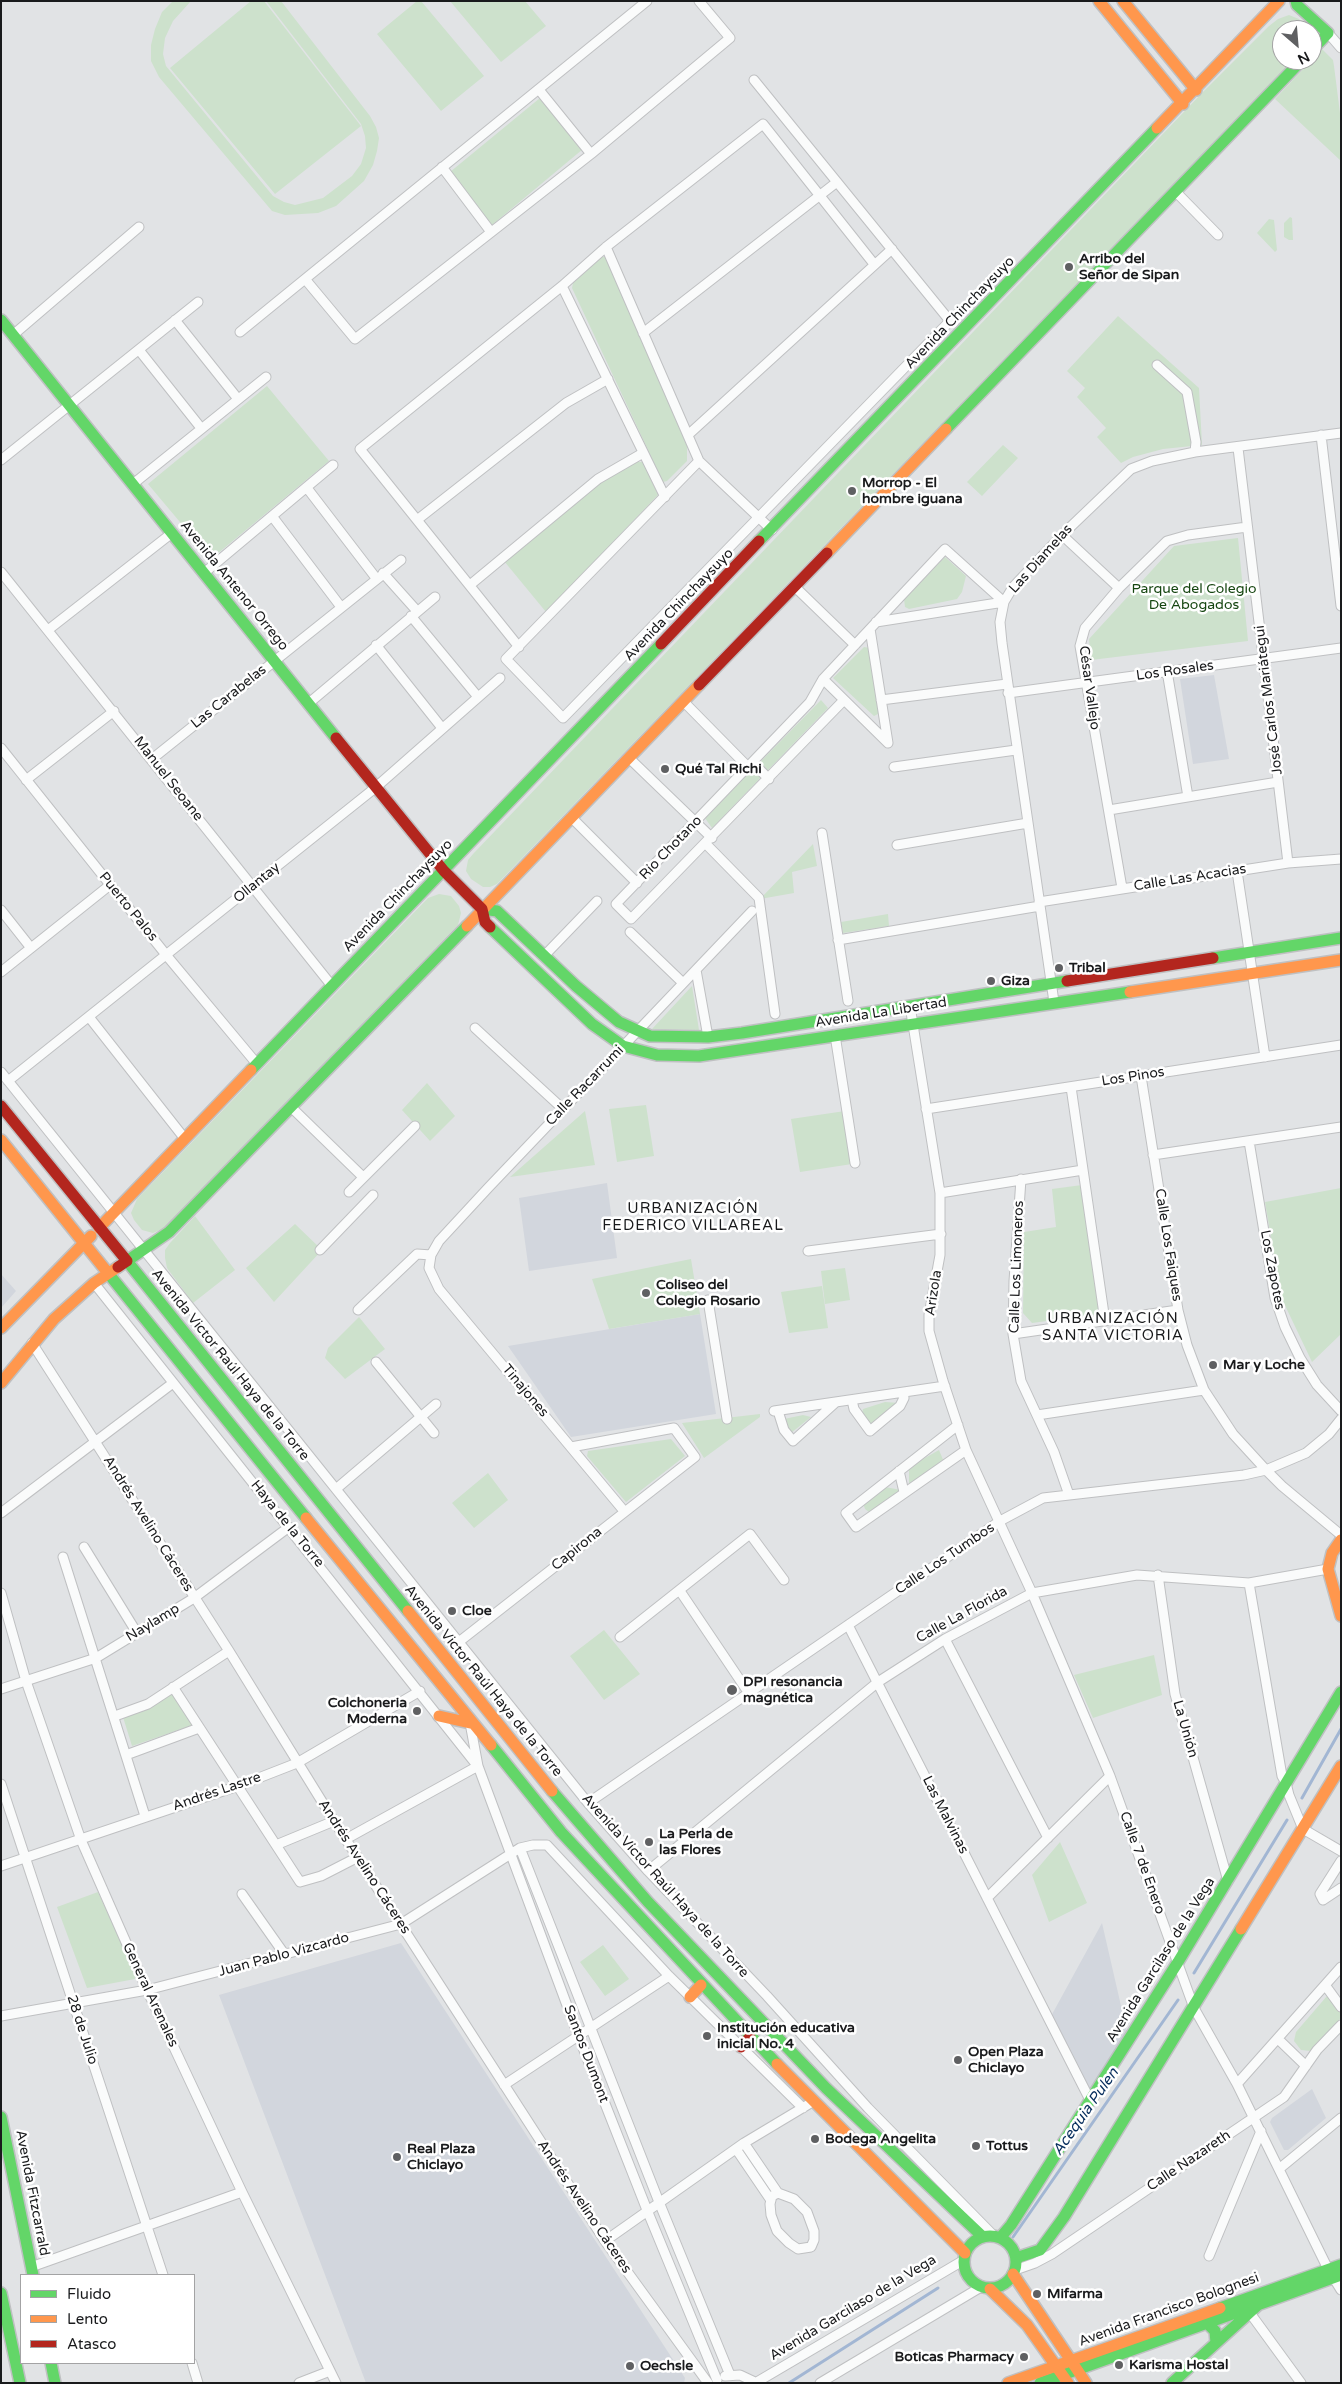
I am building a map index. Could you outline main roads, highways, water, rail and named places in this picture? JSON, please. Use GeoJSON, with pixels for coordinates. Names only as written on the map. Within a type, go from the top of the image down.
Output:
{"type":"FeatureCollection","features":[{"type":"Feature","properties":{"kind":"main road"},"geometry":{"type":"LineString","coordinates":[[1098,1],[1183,104]]}},
{"type":"Feature","properties":{"kind":"main road"},"geometry":{"type":"LineString","coordinates":[[1123,1],[1196,90]]}},
{"type":"Feature","properties":{"kind":"main road","name":"Avenida Chinchaysuyo"},"geometry":{"type":"LineString","coordinates":[[99,1228],[332,986],[447,874],[772,530],[1183,104],[1279,1]]}},
{"type":"Feature","properties":{"kind":"main road"},"geometry":{"type":"LineString","coordinates":[[1296,1],[1297,5],[1314,20]]}},
{"type":"Feature","properties":{"kind":"main road"},"geometry":{"type":"LineString","coordinates":[[1322,28],[1328,33],[1322,39]]}},
{"type":"Feature","properties":{"kind":"main road"},"geometry":{"type":"LineString","coordinates":[[1,1383],[32,1343],[54,1319],[94,1283],[169,1232],[292,1108],[478,905],[571,817],[684,702],[1292,70]]}},
{"type":"Feature","properties":{"kind":"main road","name":"Avenida Antenor Orrego"},"geometry":{"type":"LineString","coordinates":[[1,320],[275,660],[375,788],[447,874]]}},
{"type":"Feature","properties":{"kind":"main road","name":"Avenida La Libertad"},"geometry":{"type":"LineString","coordinates":[[447,874],[478,905],[485,922],[592,1024],[623,1046],[657,1054],[678,1056],[744,1050],[912,1023],[1341,960]]}},
{"type":"Feature","properties":{"kind":"main road","name":"Avenida La Libertad"},"geometry":{"type":"LineString","coordinates":[[478,905],[497,911],[604,1011],[637,1032],[650,1036],[708,1037],[742,1033],[1341,938]]}},
{"type":"Feature","properties":{"kind":"main road"},"geometry":{"type":"LineString","coordinates":[[564,998],[576,986]]}},
{"type":"Feature","properties":{"kind":"main road"},"geometry":{"type":"LineString","coordinates":[[742,1033],[744,1050]]}},
{"type":"Feature","properties":{"kind":"main road","name":"Avenida Victor Raúl Haya de la Torre"},"geometry":{"type":"LineString","coordinates":[[1,1106],[574,1818],[648,1902],[826,2088],[992,2237]]}},
{"type":"Feature","properties":{"kind":"main road"},"geometry":{"type":"LineString","coordinates":[[1,1140],[470,1723],[561,1832],[750,2037],[964,2257],[968,2276],[1012,2308],[1027,2325],[1062,2374]]}},
{"type":"Feature","properties":{"kind":"main road"},"geometry":{"type":"LineString","coordinates":[[1,1328],[99,1228]]}},
{"type":"Feature","properties":{"kind":"main road"},"geometry":{"type":"LineString","coordinates":[[1341,1540],[1332,1553],[1328,1569],[1341,1616]]}},
{"type":"Feature","properties":{"kind":"main road","name":"Avenida Garcilaso de la Vega"},"geometry":{"type":"LineString","coordinates":[[992,2237],[1011,2225],[1178,1962],[1341,1692]]}},
{"type":"Feature","properties":{"kind":"main road"},"geometry":{"type":"LineString","coordinates":[[439,1716],[470,1723]]}},
{"type":"Feature","properties":{"kind":"main road"},"geometry":{"type":"LineString","coordinates":[[1016,2258],[1033,2254],[1048,2242],[1194,2008],[1341,1766]]}},
{"type":"Feature","properties":{"kind":"main road"},"geometry":{"type":"LineString","coordinates":[[690,1997],[701,1985]]}},
{"type":"Feature","properties":{"kind":"main road"},"geometry":{"type":"LineString","coordinates":[[741,2047],[750,2037]]}},
{"type":"Feature","properties":{"kind":"main road","name":"Avenida Fitzcarrald"},"geometry":{"type":"LineString","coordinates":[[1,2117],[32,2271]]}},
{"type":"Feature","properties":{"kind":"main road"},"geometry":{"type":"LineString","coordinates":[[964,2257],[975,2240],[992,2237],[1013,2249],[1016,2258],[1014,2272],[1004,2285],[985,2288]]}},
{"type":"Feature","properties":{"kind":"main road","name":"Avenida Francisco Bolognesi"},"geometry":{"type":"LineString","coordinates":[[1074,2365],[1262,2302],[1334,2274],[1341,2265]]}},
{"type":"Feature","properties":{"kind":"main road"},"geometry":{"type":"LineString","coordinates":[[1014,2272],[1027,2298],[1086,2383]]}},
{"type":"Feature","properties":{"kind":"main road","name":"Avenida Francisco Bolognesi"},"geometry":{"type":"LineString","coordinates":[[1040,2383],[1062,2374],[1074,2365],[1274,2288],[1334,2274]]}},
{"type":"Feature","properties":{"kind":"main road"},"geometry":{"type":"LineString","coordinates":[[1172,2383],[1262,2302],[1274,2288]]}},
{"type":"Feature","properties":{"kind":"main road"},"geometry":{"type":"LineString","coordinates":[[1,2294],[20,2383]]}},
{"type":"Feature","properties":{"kind":"main road"},"geometry":{"type":"LineString","coordinates":[[1206,2322],[1215,2331],[1216,2344]]}},
{"type":"Feature","properties":{"kind":"main road"},"geometry":{"type":"LineString","coordinates":[[50,2364],[55,2383]]}},
{"type":"Feature","properties":{"kind":"main road","name":"Avenida Francisco Bolognesi"},"geometry":{"type":"LineString","coordinates":[[1008,2383],[1062,2374]]}},
{"type":"Feature","properties":{"kind":"waterway","name":"Acequia Pulen"},"geometry":{"type":"LineString","coordinates":[[1302,1798],[1341,1729]]}},
{"type":"Feature","properties":{"kind":"waterway","name":"Acequia Pulen"},"geometry":{"type":"LineString","coordinates":[[1194,1973],[1287,1820]]}},
{"type":"Feature","properties":{"kind":"waterway","name":"Acequia Pulen"},"geometry":{"type":"LineString","coordinates":[[1013,2237],[1178,2000]]}},
{"type":"Feature","properties":{"kind":"waterway","name":"Acequia Pulen"},"geometry":{"type":"LineString","coordinates":[[789,2383],[938,2288]]}},
{"type":"Feature","properties":{"kind":"place","name":"Arribo del Señor de Sipan"},"geometry":{"type":"Point","coordinates":[1069,267]}},
{"type":"Feature","properties":{"kind":"place","name":"Morrop - El hombre iguana"},"geometry":{"type":"Point","coordinates":[852,491]}},
{"type":"Feature","properties":{"kind":"place","name":"Qué Tal Richi"},"geometry":{"type":"Point","coordinates":[665,769]}},
{"type":"Feature","properties":{"kind":"place","name":"Tribal"},"geometry":{"type":"Point","coordinates":[1059,968]}},
{"type":"Feature","properties":{"kind":"place","name":"Giza"},"geometry":{"type":"Point","coordinates":[991,981]}},
{"type":"Feature","properties":{"kind":"place","name":"Coliseo del Colegio Rosario"},"geometry":{"type":"Point","coordinates":[646,1293]}},
{"type":"Feature","properties":{"kind":"place","name":"Mar y Loche"},"geometry":{"type":"Point","coordinates":[1213,1365]}},
{"type":"Feature","properties":{"kind":"place","name":"Cloe"},"geometry":{"type":"Point","coordinates":[452,1611]}},
{"type":"Feature","properties":{"kind":"place","name":"DPI resonancia magnética"},"geometry":{"type":"Point","coordinates":[732,1690]}},
{"type":"Feature","properties":{"kind":"place","name":"Colchoneria Moderna"},"geometry":{"type":"Point","coordinates":[417,1711]}},
{"type":"Feature","properties":{"kind":"place","name":"La Perla de las Flores"},"geometry":{"type":"Point","coordinates":[649,1842]}},
{"type":"Feature","properties":{"kind":"place","name":"Institución educativa inicial No. 4"},"geometry":{"type":"Point","coordinates":[707,2036]}},
{"type":"Feature","properties":{"kind":"place","name":"Open Plaza Chiclayo"},"geometry":{"type":"Point","coordinates":[958,2060]}},
{"type":"Feature","properties":{"kind":"place","name":"Bodega Angelita"},"geometry":{"type":"Point","coordinates":[815,2139]}},
{"type":"Feature","properties":{"kind":"place","name":"Tottus"},"geometry":{"type":"Point","coordinates":[976,2146]}},
{"type":"Feature","properties":{"kind":"place","name":"Real Plaza Chiclayo"},"geometry":{"type":"Point","coordinates":[397,2157]}},
{"type":"Feature","properties":{"kind":"place","name":"Mifarma"},"geometry":{"type":"Point","coordinates":[1037,2294]}},
{"type":"Feature","properties":{"kind":"place","name":"Boticas Pharmacy"},"geometry":{"type":"Point","coordinates":[1024,2357]}},
{"type":"Feature","properties":{"kind":"place","name":"Karisma Hostal"},"geometry":{"type":"Point","coordinates":[1119,2365]}},
{"type":"Feature","properties":{"kind":"place","name":"Oechsle"},"geometry":{"type":"Point","coordinates":[630,2366]}},
{"type":"Feature","properties":{"kind":"district","name":"URBANIZACIÓN FEDERICO VILLAREAL"},"geometry":{"type":"Point","coordinates":[693,1218]}},
{"type":"Feature","properties":{"kind":"district","name":"URBANIZACIÓN SANTA VICTORIA"},"geometry":{"type":"Point","coordinates":[1113,1328]}},
{"type":"Feature","properties":{"kind":"park label","name":"Parque del Colegio De Abogados"},"geometry":{"type":"Point","coordinates":[1194,598]}}]}
